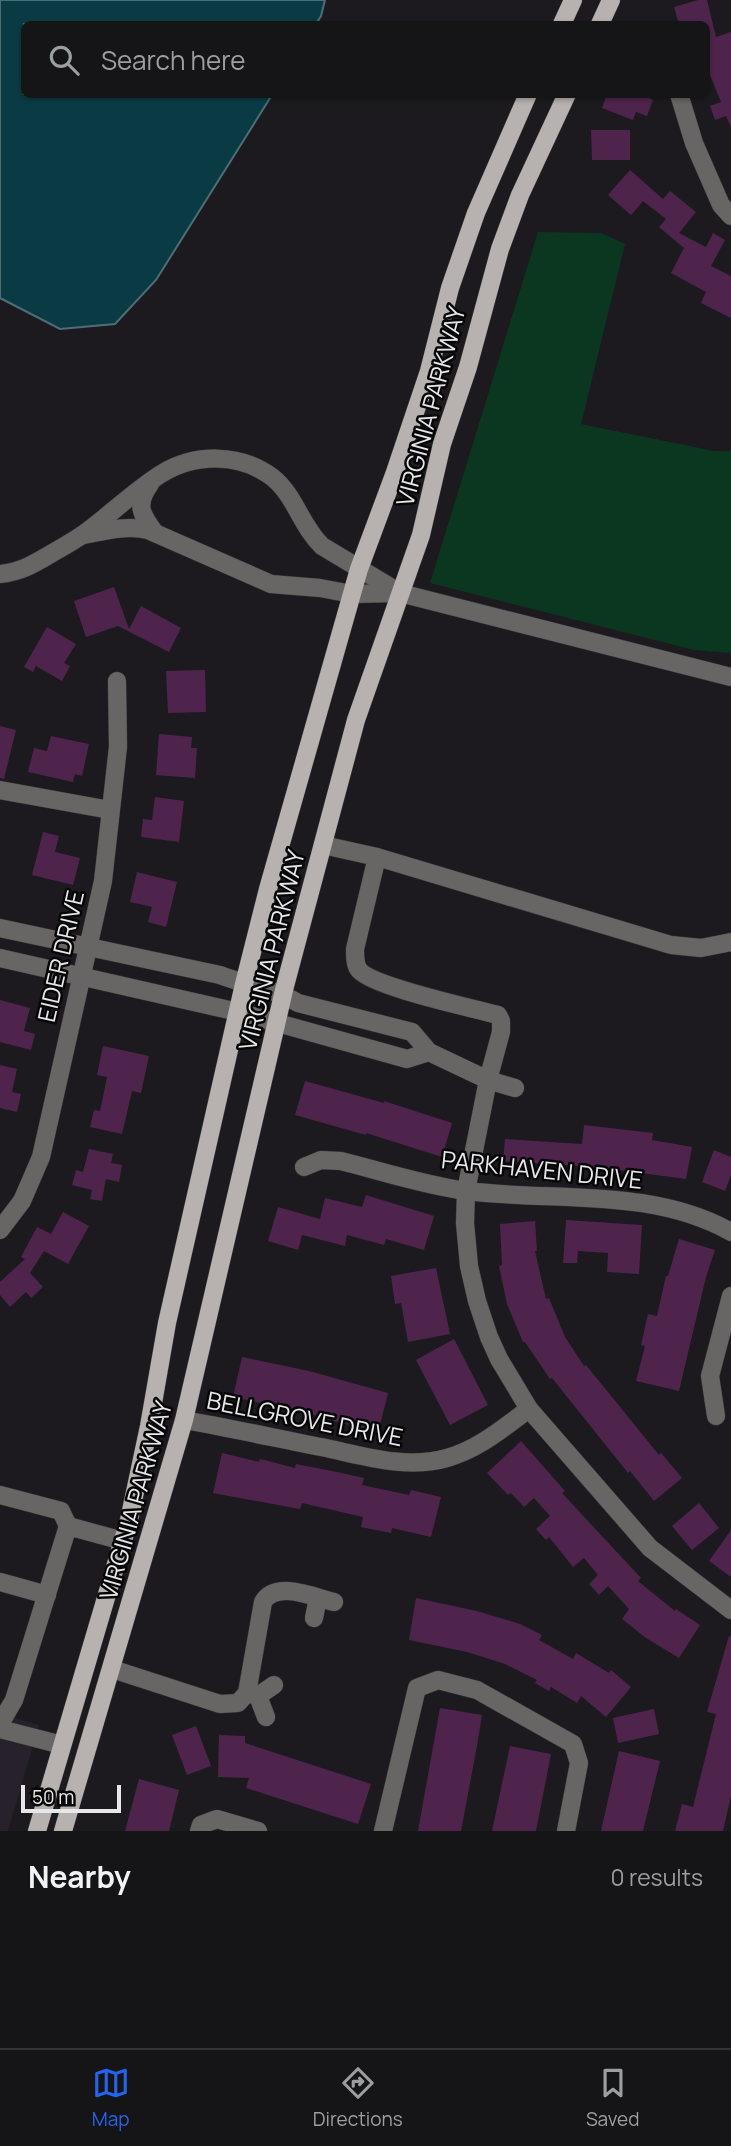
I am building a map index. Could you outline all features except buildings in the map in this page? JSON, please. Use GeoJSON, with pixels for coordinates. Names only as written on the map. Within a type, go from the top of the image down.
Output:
{"type":"FeatureCollection","features":[{"type":"Feature","properties":{"kind":"main road"},"geometry":{"type":"LineString","coordinates":[[566,21],[573,0]]}},
{"type":"Feature","properties":{"kind":"main road"},"geometry":{"type":"LineString","coordinates":[[601,21],[611,0]]}},
{"type":"Feature","properties":{"kind":"main road","name":"VIRGINIA PARKWAY"},"geometry":{"type":"LineString","coordinates":[[37,1831],[123,1541],[149,1426],[167,1323],[268,889],[334,665],[359,569],[429,371],[450,288],[476,213],[526,98]]}},
{"type":"Feature","properties":{"kind":"main road","name":"VIRGINIA PARKWAY"},"geometry":{"type":"LineString","coordinates":[[63,1831],[184,1420],[283,994],[356,720],[421,535],[442,444],[468,367],[500,248],[520,195],[565,98]]}},
{"type":"Feature","properties":{"kind":"main road"},"geometry":{"type":"LineString","coordinates":[[99,1622],[123,1629]]}},
{"type":"Feature","properties":{"kind":"main road"},"geometry":{"type":"LineString","coordinates":[[62,1745],[87,1752]]}},
{"type":"Feature","properties":{"kind":"street"},"geometry":{"type":"LineString","coordinates":[[680,98],[694,143],[721,205],[731,216]]}},
{"type":"Feature","properties":{"kind":"street"},"geometry":{"type":"LineString","coordinates":[[0,574],[19,572],[83,535],[162,473],[206,458],[223,458],[257,468],[285,489],[312,536],[359,569],[400,593]]}},
{"type":"Feature","properties":{"kind":"street"},"geometry":{"type":"LineString","coordinates":[[152,481],[143,494],[141,505],[142,516],[155,533]]}},
{"type":"Feature","properties":{"kind":"street"},"geometry":{"type":"LineString","coordinates":[[83,535],[127,527],[155,533],[271,584],[352,594],[400,593],[731,677]]}},
{"type":"Feature","properties":{"kind":"street","name":"EIDER DRIVE"},"geometry":{"type":"LineString","coordinates":[[0,1230],[22,1201],[41,1157],[103,881],[118,747],[117,681]]}},
{"type":"Feature","properties":{"kind":"street"},"geometry":{"type":"LineString","coordinates":[[0,790],[110,810]]}},
{"type":"Feature","properties":{"kind":"street"},"geometry":{"type":"LineString","coordinates":[[323,845],[377,857],[671,945],[701,948],[731,942]]}},
{"type":"Feature","properties":{"kind":"street"},"geometry":{"type":"LineString","coordinates":[[377,857],[355,949],[359,971],[396,988],[498,1015],[501,1032],[488,1080],[466,1191],[466,1244],[479,1308],[499,1359],[529,1409],[650,1548],[731,1611]]}},
{"type":"Feature","properties":{"kind":"street"},"geometry":{"type":"LineString","coordinates":[[0,928],[220,975],[283,994],[298,1003],[412,1032],[429,1052],[488,1080],[515,1088]]}},
{"type":"Feature","properties":{"kind":"street"},"geometry":{"type":"LineString","coordinates":[[0,958],[238,1012],[407,1059],[429,1052]]}},
{"type":"Feature","properties":{"kind":"street","name":"PARKHAVEN DRIVE"},"geometry":{"type":"LineString","coordinates":[[304,1167],[321,1160],[341,1161],[466,1191],[627,1200],[682,1213],[731,1232]]}},
{"type":"Feature","properties":{"kind":"street"},"geometry":{"type":"LineString","coordinates":[[716,1416],[710,1376],[731,1296]]}},
{"type":"Feature","properties":{"kind":"street","name":"BELLGROVE DRIVE"},"geometry":{"type":"LineString","coordinates":[[184,1420],[373,1458],[420,1462],[447,1458],[473,1447],[496,1434],[529,1409]]}},
{"type":"Feature","properties":{"kind":"street"},"geometry":{"type":"LineString","coordinates":[[0,1496],[61,1511],[68,1526],[14,1700],[0,1726],[62,1745]]}},
{"type":"Feature","properties":{"kind":"street"},"geometry":{"type":"LineString","coordinates":[[68,1526],[123,1541]]}},
{"type":"Feature","properties":{"kind":"street"},"geometry":{"type":"LineString","coordinates":[[0,1582],[47,1595]]}},
{"type":"Feature","properties":{"kind":"street"},"geometry":{"type":"LineString","coordinates":[[266,1717],[253,1695],[262,1602],[268,1594],[278,1590],[326,1600],[314,1618]]}},
{"type":"Feature","properties":{"kind":"street"},"geometry":{"type":"LineString","coordinates":[[111,1669],[220,1704],[238,1703],[274,1685]]}},
{"type":"Feature","properties":{"kind":"street"},"geometry":{"type":"LineString","coordinates":[[383,1831],[417,1688],[438,1680],[477,1690],[573,1744],[579,1763],[566,1831]]}},
{"type":"Feature","properties":{"kind":"street"},"geometry":{"type":"LineString","coordinates":[[204,1826],[217,1819],[258,1831]]}},
{"type":"Feature","properties":{"kind":"shaded area"},"geometry":{"type":"Polygon","coordinates":[[[0,1714],[39,1725],[8,1831],[0,1831],[0,1714]]]}},
{"type":"Feature","properties":{"kind":"green space"},"geometry":{"type":"Polygon","coordinates":[[[538,232],[601,233],[625,244],[581,424],[714,451],[731,451],[731,653],[694,650],[430,583],[538,232]]]}},
{"type":"Feature","properties":{"kind":"water"},"geometry":{"type":"Polygon","coordinates":[[[0,0],[325,0],[318,21],[21,21],[21,98],[270,98],[156,280],[115,324],[60,329],[0,298],[0,0]]]}}]}
